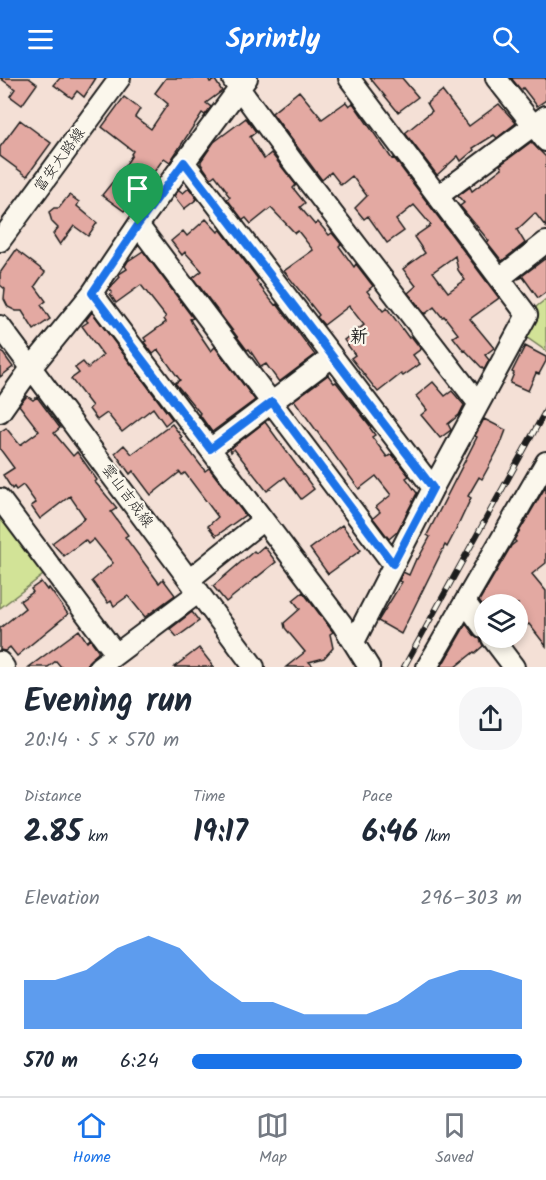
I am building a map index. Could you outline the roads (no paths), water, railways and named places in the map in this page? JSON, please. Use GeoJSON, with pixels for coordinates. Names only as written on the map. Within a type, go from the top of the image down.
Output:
{"type":"FeatureCollection","features":[{"type":"Feature","properties":{"kind":"street","name":"富安大路線"},"geometry":{"type":"LineString","coordinates":[[0,241],[120,78]]}},
{"type":"Feature","properties":{"kind":"street"},"geometry":{"type":"LineString","coordinates":[[349,78],[527,315],[433,488],[354,642]]}},
{"type":"Feature","properties":{"kind":"street"},"geometry":{"type":"LineString","coordinates":[[496,78],[540,121],[546,141]]}},
{"type":"Feature","properties":{"kind":"street"},"geometry":{"type":"LineString","coordinates":[[0,412],[31,368],[92,293],[239,82],[296,166],[478,403]]}},
{"type":"Feature","properties":{"kind":"street"},"geometry":{"type":"LineString","coordinates":[[438,196],[540,121]]}},
{"type":"Feature","properties":{"kind":"street"},"geometry":{"type":"LineString","coordinates":[[184,162],[433,488]]}},
{"type":"Feature","properties":{"kind":"street"},"geometry":{"type":"LineString","coordinates":[[138,225],[393,564]]}},
{"type":"Feature","properties":{"kind":"street"},"geometry":{"type":"LineString","coordinates":[[500,278],[546,242]]}},
{"type":"Feature","properties":{"kind":"street"},"geometry":{"type":"LineString","coordinates":[[92,293],[354,642],[369,667]]}},
{"type":"Feature","properties":{"kind":"street","name":"雲山吉成線"},"geometry":{"type":"LineString","coordinates":[[0,326],[254,667]]}},
{"type":"Feature","properties":{"kind":"street"},"geometry":{"type":"LineString","coordinates":[[210,449],[332,357]]}},
{"type":"Feature","properties":{"kind":"street"},"geometry":{"type":"LineString","coordinates":[[427,667],[546,462]]}},
{"type":"Feature","properties":{"kind":"street"},"geometry":{"type":"LineString","coordinates":[[0,499],[116,654]]}},
{"type":"Feature","properties":{"kind":"street"},"geometry":{"type":"LineString","coordinates":[[99,667],[195,586],[263,520]]}},
{"type":"Feature","properties":{"kind":"street"},"geometry":{"type":"LineString","coordinates":[[465,602],[474,614]]}},
{"type":"Feature","properties":{"kind":"street"},"geometry":{"type":"LineString","coordinates":[[500,648],[514,667]]}},
{"type":"Feature","properties":{"kind":"street"},"geometry":{"type":"LineString","coordinates":[[0,662],[4,667]]}},
{"type":"Feature","properties":{"kind":"railway"},"geometry":{"type":"LineString","coordinates":[[404,667],[546,410]]}},
{"type":"Feature","properties":{"kind":"district","name":"新"},"geometry":{"type":"Point","coordinates":[359,337]}}]}
